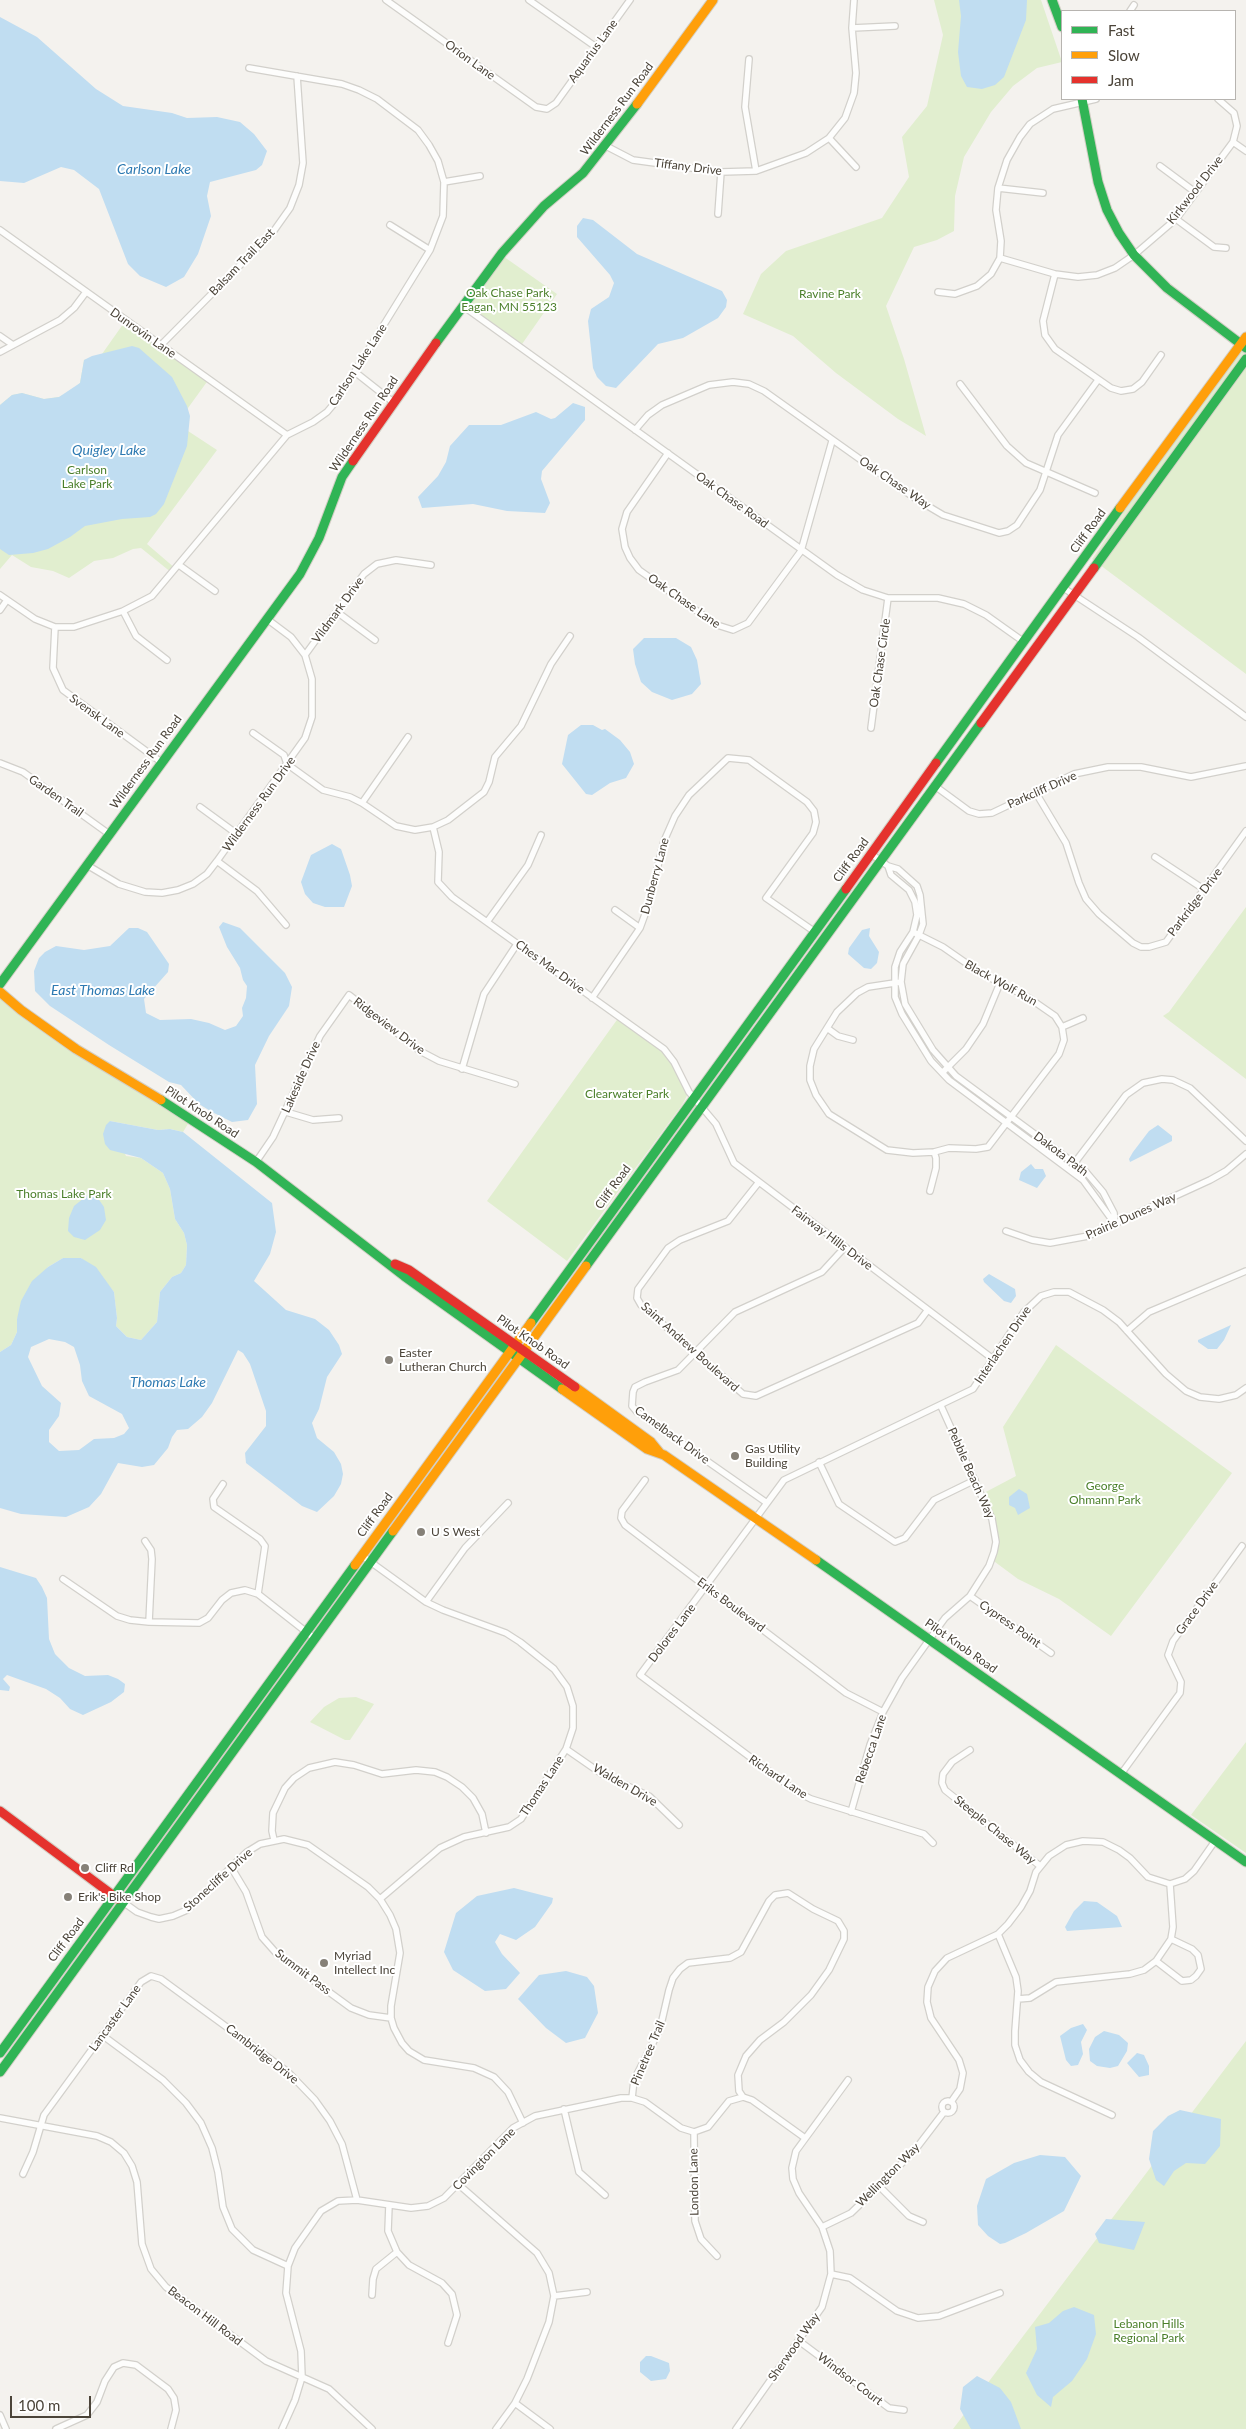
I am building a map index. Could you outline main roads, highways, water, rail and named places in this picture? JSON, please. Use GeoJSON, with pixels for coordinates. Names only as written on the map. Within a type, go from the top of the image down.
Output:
{"type":"FeatureCollection","features":[{"type":"Feature","properties":{"kind":"main road","name":"Wilderness Run Road"},"geometry":{"type":"LineString","coordinates":[[0,984],[307,563],[342,477],[462,306],[520,230],[544,206],[583,173],[606,146],[713,0]]}},
{"type":"Feature","properties":{"kind":"main road"},"geometry":{"type":"LineString","coordinates":[[1052,0],[1061,24]]}},
{"type":"Feature","properties":{"kind":"main road"},"geometry":{"type":"LineString","coordinates":[[1083,100],[1098,182],[1111,218],[1134,254],[1167,288],[1244,343]]}},
{"type":"Feature","properties":{"kind":"main road","name":"Cliff Road"},"geometry":{"type":"LineString","coordinates":[[0,2053],[871,854],[1062,587],[1244,343]]}},
{"type":"Feature","properties":{"kind":"main road","name":"Cliff Road"},"geometry":{"type":"LineString","coordinates":[[0,2072],[701,1107],[885,864],[935,786],[1246,359]]}},
{"type":"Feature","properties":{"kind":"main road","name":"Pilot Knob Road"},"geometry":{"type":"LineString","coordinates":[[0,992],[21,1010],[76,1049],[181,1112],[256,1162],[385,1260],[409,1270],[647,1449],[660,1453],[756,1518],[1246,1862]]}},
{"type":"Feature","properties":{"kind":"main road"},"geometry":{"type":"LineString","coordinates":[[0,1811],[123,1902]]}},
{"type":"Feature","properties":{"kind":"water"},"geometry":{"type":"Polygon","coordinates":[[[959,0],[1027,0],[1026,20],[1004,77],[995,85],[982,89],[967,87],[961,76],[958,52],[961,16],[959,0]]]}},
{"type":"Feature","properties":{"kind":"water","name":"Carlson Lake"},"geometry":{"type":"Polygon","coordinates":[[[0,17],[37,37],[96,89],[123,106],[172,113],[187,118],[217,117],[240,122],[254,134],[267,151],[262,165],[256,170],[210,182],[207,196],[211,216],[198,254],[184,277],[166,287],[140,276],[128,264],[99,189],[74,170],[61,167],[24,183],[0,181],[0,17]]]}},
{"type":"Feature","properties":{"kind":"water"},"geometry":{"type":"Polygon","coordinates":[[[583,218],[593,220],[637,254],[722,291],[727,300],[726,307],[718,318],[683,338],[658,344],[616,388],[606,386],[597,377],[593,368],[588,321],[591,309],[609,297],[614,283],[610,275],[577,237],[577,226],[583,218]]]}},
{"type":"Feature","properties":{"kind":"water","name":"Quigley Lake"},"geometry":{"type":"Polygon","coordinates":[[[132,346],[139,348],[172,377],[190,416],[187,446],[164,504],[156,514],[150,517],[122,519],[85,526],[48,549],[33,553],[9,555],[0,549],[0,405],[12,395],[22,393],[44,399],[59,397],[80,383],[84,360],[92,356],[132,346]]]}},
{"type":"Feature","properties":{"kind":"water"},"geometry":{"type":"Polygon","coordinates":[[[573,403],[585,407],[585,420],[542,471],[541,479],[550,503],[545,513],[507,511],[473,504],[422,508],[418,497],[438,476],[446,462],[450,446],[469,425],[501,425],[536,412],[551,419],[555,418],[573,403]]]}},
{"type":"Feature","properties":{"kind":"water"},"geometry":{"type":"Polygon","coordinates":[[[644,638],[676,638],[691,647],[697,660],[701,684],[692,694],[672,700],[652,692],[641,682],[635,664],[633,649],[644,638]]]}},
{"type":"Feature","properties":{"kind":"water"},"geometry":{"type":"Polygon","coordinates":[[[581,725],[593,725],[602,730],[605,729],[620,740],[630,752],[634,764],[626,778],[610,783],[592,795],[586,794],[562,764],[568,735],[581,725]]]}},
{"type":"Feature","properties":{"kind":"water"},"geometry":{"type":"Polygon","coordinates":[[[332,844],[341,849],[350,875],[352,886],[344,907],[325,907],[313,903],[305,894],[301,882],[311,855],[332,844]]]}},
{"type":"Feature","properties":{"kind":"water","name":"East Thomas Lake"},"geometry":{"type":"Polygon","coordinates":[[[223,922],[240,928],[285,973],[292,987],[289,1006],[269,1036],[255,1065],[257,1104],[248,1120],[232,1122],[212,1112],[199,1104],[181,1085],[169,1082],[109,1045],[50,1006],[35,991],[34,971],[39,958],[45,952],[56,946],[84,950],[110,946],[129,928],[138,928],[147,932],[169,964],[168,972],[144,999],[146,1013],[160,1020],[191,1019],[209,1023],[225,1030],[236,1026],[243,1016],[242,1008],[246,998],[247,986],[219,927],[223,922]]]}},
{"type":"Feature","properties":{"kind":"water"},"geometry":{"type":"Polygon","coordinates":[[[870,928],[869,936],[879,952],[877,963],[871,969],[864,968],[848,954],[849,948],[862,930],[870,928]]]}},
{"type":"Feature","properties":{"kind":"water","name":"Thomas Lake"},"geometry":{"type":"Polygon","coordinates":[[[110,1121],[158,1130],[170,1129],[183,1132],[272,1203],[276,1232],[270,1254],[254,1281],[286,1310],[315,1319],[329,1330],[339,1345],[342,1354],[327,1377],[319,1409],[312,1423],[317,1438],[334,1452],[341,1464],[343,1474],[341,1484],[334,1496],[317,1512],[302,1506],[246,1463],[245,1453],[266,1426],[266,1411],[250,1364],[243,1353],[238,1350],[212,1403],[202,1417],[188,1429],[177,1430],[168,1448],[154,1465],[142,1467],[118,1463],[101,1494],[89,1507],[66,1517],[21,1514],[0,1508],[0,1352],[11,1345],[17,1332],[17,1319],[21,1301],[32,1281],[48,1267],[63,1258],[81,1258],[96,1267],[114,1292],[116,1326],[127,1337],[141,1340],[157,1322],[160,1292],[172,1277],[181,1273],[186,1265],[187,1245],[184,1233],[175,1219],[170,1189],[163,1173],[141,1158],[110,1150],[105,1144],[103,1134],[106,1125],[110,1121]],[[49,1339],[31,1347],[28,1357],[42,1386],[61,1403],[59,1416],[49,1430],[49,1442],[59,1451],[79,1450],[94,1439],[114,1438],[124,1434],[129,1428],[122,1414],[89,1396],[82,1381],[80,1365],[74,1347],[65,1342],[49,1339]]]}},
{"type":"Feature","properties":{"kind":"water"},"geometry":{"type":"Polygon","coordinates":[[[1158,1125],[1172,1136],[1172,1141],[1130,1162],[1129,1159],[1133,1152],[1149,1131],[1158,1125]]]}},
{"type":"Feature","properties":{"kind":"water"},"geometry":{"type":"Polygon","coordinates":[[[1031,1164],[1035,1169],[1043,1169],[1046,1176],[1037,1188],[1019,1180],[1021,1172],[1031,1164]]]}},
{"type":"Feature","properties":{"kind":"water"},"geometry":{"type":"Polygon","coordinates":[[[89,1194],[95,1194],[104,1207],[106,1220],[100,1230],[85,1240],[74,1237],[68,1231],[69,1218],[74,1206],[89,1194]]]}},
{"type":"Feature","properties":{"kind":"water"},"geometry":{"type":"Polygon","coordinates":[[[989,1274],[1015,1289],[1016,1296],[1011,1303],[1004,1301],[984,1282],[983,1279],[989,1274]]]}},
{"type":"Feature","properties":{"kind":"water"},"geometry":{"type":"Polygon","coordinates":[[[1231,1325],[1224,1340],[1217,1349],[1208,1349],[1198,1342],[1198,1340],[1231,1325]]]}},
{"type":"Feature","properties":{"kind":"water"},"geometry":{"type":"Polygon","coordinates":[[[1019,1489],[1027,1494],[1030,1508],[1018,1515],[1015,1508],[1009,1505],[1009,1497],[1019,1489]]]}},
{"type":"Feature","properties":{"kind":"water"},"geometry":{"type":"Polygon","coordinates":[[[0,1567],[36,1578],[42,1587],[47,1598],[49,1639],[55,1654],[69,1668],[85,1676],[108,1675],[118,1679],[125,1684],[124,1692],[111,1702],[83,1715],[70,1709],[60,1698],[46,1689],[7,1675],[3,1679],[10,1687],[9,1691],[0,1690],[0,1567]]]}},
{"type":"Feature","properties":{"kind":"water"},"geometry":{"type":"Polygon","coordinates":[[[514,1888],[553,1898],[552,1903],[535,1927],[516,1940],[500,1934],[495,1942],[502,1954],[520,1973],[506,1989],[485,1991],[453,1970],[444,1952],[456,1913],[477,1896],[514,1888]]]}},
{"type":"Feature","properties":{"kind":"water"},"geometry":{"type":"Polygon","coordinates":[[[1084,1901],[1097,1902],[1117,1916],[1122,1927],[1067,1931],[1065,1927],[1074,1911],[1084,1901]]]}},
{"type":"Feature","properties":{"kind":"water"},"geometry":{"type":"Polygon","coordinates":[[[566,1971],[587,1977],[594,1986],[598,2013],[585,2038],[566,2043],[546,2028],[518,1999],[539,1975],[566,1971]]]}},
{"type":"Feature","properties":{"kind":"water"},"geometry":{"type":"Polygon","coordinates":[[[1083,2024],[1087,2030],[1081,2042],[1083,2054],[1078,2065],[1071,2066],[1066,2060],[1060,2036],[1071,2028],[1083,2024]]]}},
{"type":"Feature","properties":{"kind":"water"},"geometry":{"type":"Polygon","coordinates":[[[1104,2031],[1119,2035],[1128,2043],[1127,2051],[1118,2066],[1110,2068],[1097,2066],[1090,2061],[1089,2049],[1095,2037],[1104,2031]]]}},
{"type":"Feature","properties":{"kind":"water"},"geometry":{"type":"Polygon","coordinates":[[[1137,2053],[1144,2055],[1149,2066],[1149,2075],[1139,2077],[1127,2063],[1137,2053]]]}},
{"type":"Feature","properties":{"kind":"water"},"geometry":{"type":"Polygon","coordinates":[[[1180,2110],[1221,2119],[1220,2146],[1205,2164],[1186,2163],[1174,2171],[1164,2186],[1156,2180],[1149,2159],[1153,2131],[1168,2116],[1180,2110]]]}},
{"type":"Feature","properties":{"kind":"water"},"geometry":{"type":"Polygon","coordinates":[[[1040,2155],[1065,2157],[1081,2176],[1064,2211],[1026,2233],[1000,2244],[988,2236],[978,2225],[977,2206],[986,2179],[1014,2163],[1040,2155]]]}},
{"type":"Feature","properties":{"kind":"water"},"geometry":{"type":"Polygon","coordinates":[[[1106,2219],[1145,2222],[1134,2250],[1099,2243],[1095,2234],[1106,2219]]]}},
{"type":"Feature","properties":{"kind":"water"},"geometry":{"type":"Polygon","coordinates":[[[1074,2307],[1094,2315],[1096,2334],[1087,2359],[1072,2381],[1053,2397],[1051,2407],[1037,2395],[1026,2373],[1037,2349],[1035,2327],[1049,2323],[1063,2311],[1074,2307]]]}},
{"type":"Feature","properties":{"kind":"water"},"geometry":{"type":"Polygon","coordinates":[[[646,2356],[669,2363],[670,2371],[666,2379],[651,2381],[640,2372],[640,2362],[646,2356]]]}},
{"type":"Feature","properties":{"kind":"water"},"geometry":{"type":"Polygon","coordinates":[[[977,2376],[1000,2388],[1011,2402],[1021,2429],[971,2429],[960,2409],[963,2387],[977,2376]]]}},
{"type":"Feature","properties":{"kind":"place","name":"Easter Lutheran Church"},"geometry":{"type":"Point","coordinates":[389,1360]}},
{"type":"Feature","properties":{"kind":"place","name":"Gas Utility Building"},"geometry":{"type":"Point","coordinates":[735,1456]}},
{"type":"Feature","properties":{"kind":"place","name":"U S West"},"geometry":{"type":"Point","coordinates":[421,1532]}},
{"type":"Feature","properties":{"kind":"place","name":"Cliff Rd"},"geometry":{"type":"Point","coordinates":[85,1868]}},
{"type":"Feature","properties":{"kind":"place","name":"Erik's Bike Shop"},"geometry":{"type":"Point","coordinates":[68,1897]}},
{"type":"Feature","properties":{"kind":"place","name":"Myriad Intellect Inc"},"geometry":{"type":"Point","coordinates":[324,1963]}},
{"type":"Feature","properties":{"kind":"park label","name":"Ravine Park"},"geometry":{"type":"Point","coordinates":[830,294]}},
{"type":"Feature","properties":{"kind":"park label","name":"Oak Chase Park, Eagan, MN 55123"},"geometry":{"type":"Point","coordinates":[509,300]}},
{"type":"Feature","properties":{"kind":"park label","name":"Carlson Lake Park"},"geometry":{"type":"Point","coordinates":[87,477]}},
{"type":"Feature","properties":{"kind":"park label","name":"Clearwater Park"},"geometry":{"type":"Point","coordinates":[627,1094]}},
{"type":"Feature","properties":{"kind":"park label","name":"Thomas Lake Park"},"geometry":{"type":"Point","coordinates":[64,1194]}},
{"type":"Feature","properties":{"kind":"park label","name":"George Ohmann Park"},"geometry":{"type":"Point","coordinates":[1105,1493]}},
{"type":"Feature","properties":{"kind":"park label","name":"Lebanon Hills Regional Park"},"geometry":{"type":"Point","coordinates":[1149,2331]}}]}
